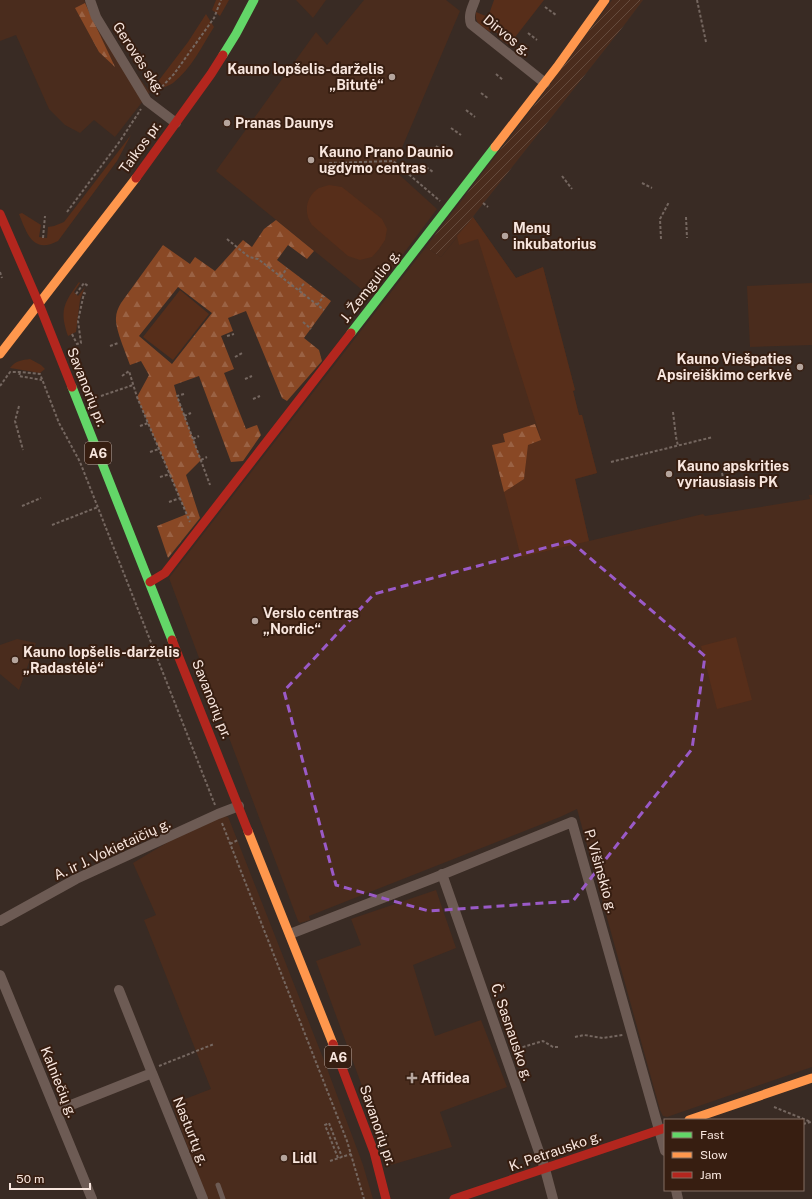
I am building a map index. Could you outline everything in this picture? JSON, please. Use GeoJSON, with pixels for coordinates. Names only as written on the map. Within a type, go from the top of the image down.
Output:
{"type":"FeatureCollection","features":[{"type":"Feature","properties":{"kind":"main road","name":"Taikos pr."},"geometry":{"type":"LineString","coordinates":[[0,354],[176,123],[211,74],[236,34],[254,0]]}},
{"type":"Feature","properties":{"kind":"main road","name":"J. Žemgulio g."},"geometry":{"type":"LineString","coordinates":[[150,582],[165,573],[196,534],[544,83],[605,0]]}},
{"type":"Feature","properties":{"kind":"main road","name":"Savanorių pr."},"geometry":{"type":"LineString","coordinates":[[0,214],[38,304],[150,582],[290,934],[368,1134],[386,1199]]}},
{"type":"Feature","properties":{"kind":"main road"},"geometry":{"type":"LineString","coordinates":[[692,1119],[812,1078]]}},
{"type":"Feature","properties":{"kind":"main road","name":"K. Petrausko g."},"geometry":{"type":"LineString","coordinates":[[454,1199],[662,1129]]}},
{"type":"Feature","properties":{"kind":"street","name":"Gerovės skg."},"geometry":{"type":"LineString","coordinates":[[90,0],[96,17],[147,101],[176,123]]}},
{"type":"Feature","properties":{"kind":"street","name":"Dirvos g."},"geometry":{"type":"LineString","coordinates":[[475,0],[469,19],[471,24],[544,83]]}},
{"type":"Feature","properties":{"kind":"street","name":"A. ir J. Vokietaičių g."},"geometry":{"type":"LineString","coordinates":[[0,921],[76,879],[218,814],[239,806]]}},
{"type":"Feature","properties":{"kind":"street","name":"P. Višinskio g."},"geometry":{"type":"LineString","coordinates":[[290,934],[572,822],[632,1033],[662,1129],[664,1144]]}},
{"type":"Feature","properties":{"kind":"street","name":"Č. Sasnausko g."},"geometry":{"type":"LineString","coordinates":[[442,874],[545,1169],[554,1199]]}},
{"type":"Feature","properties":{"kind":"street","name":"Kalniečių g."},"geometry":{"type":"LineString","coordinates":[[0,975],[92,1199]]}},
{"type":"Feature","properties":{"kind":"street","name":"Nasturtų g."},"geometry":{"type":"LineString","coordinates":[[119,990],[203,1199]]}},
{"type":"Feature","properties":{"kind":"street"},"geometry":{"type":"LineString","coordinates":[[56,1111],[152,1071]]}},
{"type":"Feature","properties":{"kind":"lane"},"geometry":{"type":"LineString","coordinates":[[218,1185],[223,1199]]}},
{"type":"Feature","properties":{"kind":"path"},"geometry":{"type":"LineString","coordinates":[[697,0],[706,42]]}},
{"type":"Feature","properties":{"kind":"path"},"geometry":{"type":"LineString","coordinates":[[545,7],[556,15]]}},
{"type":"Feature","properties":{"kind":"path"},"geometry":{"type":"LineString","coordinates":[[528,33],[537,40]]}},
{"type":"Feature","properties":{"kind":"path"},"geometry":{"type":"LineString","coordinates":[[496,74],[503,80]]}},
{"type":"Feature","properties":{"kind":"path"},"geometry":{"type":"LineString","coordinates":[[481,93],[489,99]]}},
{"type":"Feature","properties":{"kind":"path"},"geometry":{"type":"LineString","coordinates":[[466,110],[475,117]]}},
{"type":"Feature","properties":{"kind":"path"},"geometry":{"type":"LineString","coordinates":[[452,128],[461,135]]}},
{"type":"Feature","properties":{"kind":"path"},"geometry":{"type":"LineString","coordinates":[[436,146],[447,154]]}},
{"type":"Feature","properties":{"kind":"path"},"geometry":{"type":"LineString","coordinates":[[329,163],[393,161],[448,208]]}},
{"type":"Feature","properties":{"kind":"path"},"geometry":{"type":"LineString","coordinates":[[422,164],[433,172]]}},
{"type":"Feature","properties":{"kind":"path"},"geometry":{"type":"LineString","coordinates":[[562,176],[572,189]]}},
{"type":"Feature","properties":{"kind":"path"},"geometry":{"type":"LineString","coordinates":[[642,183],[652,188]]}},
{"type":"Feature","properties":{"kind":"path"},"geometry":{"type":"LineString","coordinates":[[661,239],[660,219],[669,202]]}},
{"type":"Feature","properties":{"kind":"path"},"geometry":{"type":"LineString","coordinates":[[483,203],[488,207]]}},
{"type":"Feature","properties":{"kind":"path"},"geometry":{"type":"LineString","coordinates":[[43,238],[45,216]]}},
{"type":"Feature","properties":{"kind":"path"},"geometry":{"type":"LineString","coordinates":[[686,217],[687,238]]}},
{"type":"Feature","properties":{"kind":"path"},"geometry":{"type":"LineString","coordinates":[[226,239],[250,257],[258,259],[324,310]]}},
{"type":"Feature","properties":{"kind":"path"},"geometry":{"type":"LineString","coordinates":[[281,277],[287,268]]}},
{"type":"Feature","properties":{"kind":"path"},"geometry":{"type":"LineString","coordinates":[[0,272],[2,278]]}},
{"type":"Feature","properties":{"kind":"path"},"geometry":{"type":"LineString","coordinates":[[298,291],[305,282]]}},
{"type":"Feature","properties":{"kind":"path"},"geometry":{"type":"LineString","coordinates":[[76,294],[84,283],[88,286]]}},
{"type":"Feature","properties":{"kind":"path"},"geometry":{"type":"LineString","coordinates":[[72,334],[76,344],[81,343],[78,321],[84,293],[86,294]]}},
{"type":"Feature","properties":{"kind":"path"},"geometry":{"type":"LineString","coordinates":[[317,305],[324,296]]}},
{"type":"Feature","properties":{"kind":"path"},"geometry":{"type":"LineString","coordinates":[[303,322],[311,328]]}},
{"type":"Feature","properties":{"kind":"path"},"geometry":{"type":"LineString","coordinates":[[227,336],[234,334]]}},
{"type":"Feature","properties":{"kind":"path"},"geometry":{"type":"LineString","coordinates":[[110,346],[118,343]]}},
{"type":"Feature","properties":{"kind":"path"},"geometry":{"type":"LineString","coordinates":[[235,356],[242,353]]}},
{"type":"Feature","properties":{"kind":"path"},"geometry":{"type":"LineString","coordinates":[[122,376],[129,371],[148,423],[196,534]]}},
{"type":"Feature","properties":{"kind":"path"},"geometry":{"type":"LineString","coordinates":[[0,386],[10,372],[40,374],[59,423],[80,462],[302,1024],[347,1141],[364,1199]]}},
{"type":"Feature","properties":{"kind":"path"},"geometry":{"type":"LineString","coordinates":[[20,372],[19,376],[42,380]]}},
{"type":"Feature","properties":{"kind":"path"},"geometry":{"type":"LineString","coordinates":[[245,379],[252,376]]}},
{"type":"Feature","properties":{"kind":"path"},"geometry":{"type":"LineString","coordinates":[[102,396],[133,385]]}},
{"type":"Feature","properties":{"kind":"path"},"geometry":{"type":"LineString","coordinates":[[184,394],[177,396],[210,485]]}},
{"type":"Feature","properties":{"kind":"path"},"geometry":{"type":"LineString","coordinates":[[253,399],[260,396]]}},
{"type":"Feature","properties":{"kind":"path"},"geometry":{"type":"LineString","coordinates":[[19,406],[15,421],[23,450]]}},
{"type":"Feature","properties":{"kind":"path"},"geometry":{"type":"LineString","coordinates":[[673,412],[678,446]]}},
{"type":"Feature","properties":{"kind":"path"},"geometry":{"type":"LineString","coordinates":[[184,416],[191,413]]}},
{"type":"Feature","properties":{"kind":"path"},"geometry":{"type":"LineString","coordinates":[[140,426],[148,423]]}},
{"type":"Feature","properties":{"kind":"path"},"geometry":{"type":"LineString","coordinates":[[193,439],[199,436]]}},
{"type":"Feature","properties":{"kind":"path"},"geometry":{"type":"LineString","coordinates":[[611,462],[705,441],[713,437]]}},
{"type":"Feature","properties":{"kind":"path"},"geometry":{"type":"LineString","coordinates":[[150,452],[159,449]]}},
{"type":"Feature","properties":{"kind":"path"},"geometry":{"type":"LineString","coordinates":[[201,460],[207,457]]}},
{"type":"Feature","properties":{"kind":"path"},"geometry":{"type":"LineString","coordinates":[[722,473],[724,482]]}},
{"type":"Feature","properties":{"kind":"path"},"geometry":{"type":"LineString","coordinates":[[160,477],[170,474]]}},
{"type":"Feature","properties":{"kind":"path"},"geometry":{"type":"LineString","coordinates":[[22,506],[41,498]]}},
{"type":"Feature","properties":{"kind":"path"},"geometry":{"type":"LineString","coordinates":[[169,502],[180,498]]}},
{"type":"Feature","properties":{"kind":"path"},"geometry":{"type":"LineString","coordinates":[[52,525],[98,508]]}},
{"type":"Feature","properties":{"kind":"path"},"geometry":{"type":"LineString","coordinates":[[575,1037],[584,1035],[612,1038],[632,1033]]}},
{"type":"Feature","properties":{"kind":"path"},"geometry":{"type":"LineString","coordinates":[[504,1053],[543,1040],[554,1047],[558,1047]]}},
{"type":"Feature","properties":{"kind":"path"},"geometry":{"type":"LineString","coordinates":[[152,1071],[214,1044]]}},
{"type":"Feature","properties":{"kind":"path"},"geometry":{"type":"LineString","coordinates":[[774,1107],[812,1121]]}},
{"type":"Feature","properties":{"kind":"path"},"geometry":{"type":"LineString","coordinates":[[338,1158],[325,1125],[329,1123],[342,1157]]}},
{"type":"Feature","properties":{"kind":"path"},"geometry":{"type":"LineString","coordinates":[[330,1161],[351,1154]]}},
{"type":"Feature","properties":{"kind":"highlighted area"},"geometry":{"type":"Polygon","coordinates":[[[570,541],[705,656],[692,749],[573,901],[429,911],[336,885],[284,691],[374,594],[570,541]]]}},
{"type":"Feature","properties":{"kind":"shaded area"},"geometry":{"type":"Polygon","coordinates":[[[0,0],[84,0],[86,3],[95,2],[106,29],[126,61],[150,92],[115,137],[94,120],[80,133],[65,125],[49,109],[16,35],[0,41],[0,0]]]}},
{"type":"Feature","properties":{"kind":"shaded area"},"geometry":{"type":"Polygon","coordinates":[[[216,0],[229,0],[220,16],[212,10],[216,0]]]}},
{"type":"Feature","properties":{"kind":"shaded area"},"geometry":{"type":"Polygon","coordinates":[[[296,0],[326,0],[313,18],[296,0]]]}},
{"type":"Feature","properties":{"kind":"shaded area","name":"Kauno Prano Daunio ugdymo centras"},"geometry":{"type":"Polygon","coordinates":[[[364,0],[446,0],[460,11],[393,169],[437,209],[371,297],[216,171],[316,32],[327,45],[364,0]]]}},
{"type":"Feature","properties":{"kind":"shaded area"},"geometry":{"type":"Polygon","coordinates":[[[494,0],[544,0],[509,45],[500,39],[501,36],[492,29],[490,32],[479,24],[476,19],[476,12],[488,17],[494,0]]]}},
{"type":"Feature","properties":{"kind":"shaded area"},"geometry":{"type":"Polygon","coordinates":[[[612,0],[643,0],[441,257],[426,247],[534,106],[612,0]]]}},
{"type":"Feature","properties":{"kind":"shaded area"},"geometry":{"type":"Polygon","coordinates":[[[206,14],[214,27],[191,64],[173,83],[150,92],[188,42],[206,14]]]}},
{"type":"Feature","properties":{"kind":"shaded area"},"geometry":{"type":"Polygon","coordinates":[[[131,135],[117,161],[58,241],[42,245],[32,240],[28,235],[19,214],[22,213],[41,225],[39,237],[47,238],[48,227],[64,222],[131,135]]]}},
{"type":"Feature","properties":{"kind":"shaded area"},"geometry":{"type":"Polygon","coordinates":[[[329,185],[342,187],[382,219],[387,229],[385,240],[372,257],[360,260],[348,256],[312,225],[309,220],[307,215],[307,205],[311,195],[319,188],[329,185]]]}},
{"type":"Feature","properties":{"kind":"shaded area"},"geometry":{"type":"Polygon","coordinates":[[[473,217],[516,278],[543,267],[575,390],[573,391],[579,415],[582,415],[597,473],[575,479],[589,541],[703,514],[705,516],[810,499],[809,495],[812,495],[812,1067],[667,1117],[663,1116],[660,1110],[577,809],[309,916],[310,920],[300,923],[169,578],[426,247],[441,257],[473,217]]]}},
{"type":"Feature","properties":{"kind":"shaded area"},"geometry":{"type":"Polygon","coordinates":[[[473,217],[516,278],[543,267],[575,390],[573,391],[579,415],[582,415],[597,473],[575,479],[589,541],[521,557],[504,492],[524,479],[528,444],[541,439],[478,239],[459,245],[457,236],[473,217]]]}},
{"type":"Feature","properties":{"kind":"shaded area"},"geometry":{"type":"Polygon","coordinates":[[[79,282],[80,283],[74,292],[78,296],[85,287],[80,300],[76,332],[68,336],[64,320],[64,307],[79,282]]]}},
{"type":"Feature","properties":{"kind":"shaded area"},"geometry":{"type":"Polygon","coordinates":[[[812,283],[812,345],[750,347],[747,286],[812,283]]]}},
{"type":"Feature","properties":{"kind":"shaded area"},"geometry":{"type":"Polygon","coordinates":[[[180,290],[209,314],[173,360],[143,337],[180,290]]]}},
{"type":"Feature","properties":{"kind":"shaded area"},"geometry":{"type":"Polygon","coordinates":[[[30,359],[45,369],[40,373],[10,368],[16,362],[30,359]]]}},
{"type":"Feature","properties":{"kind":"shaded area"},"geometry":{"type":"Polygon","coordinates":[[[736,637],[752,700],[717,709],[701,646],[736,637]]]}},
{"type":"Feature","properties":{"kind":"shaded area","name":"Kauno lopšelis-darželis „Radastėlė“"},"geometry":{"type":"Polygon","coordinates":[[[17,639],[36,643],[19,690],[0,674],[0,645],[17,639]]]}},
{"type":"Feature","properties":{"kind":"shaded area"},"geometry":{"type":"Polygon","coordinates":[[[224,816],[228,817],[229,819],[325,1063],[363,1165],[373,1199],[208,1199],[192,1159],[172,1104],[211,1089],[144,920],[156,915],[133,863],[168,842],[224,816]]]}},
{"type":"Feature","properties":{"kind":"shaded area"},"geometry":{"type":"Polygon","coordinates":[[[436,890],[456,948],[413,965],[435,1036],[481,1020],[507,1087],[440,1112],[452,1147],[391,1165],[316,961],[361,945],[351,919],[436,890]]]}},
{"type":"Feature","properties":{"kind":"green space"},"geometry":{"type":"Polygon","coordinates":[[[85,3],[115,67],[99,52],[75,8],[85,3]]]}},
{"type":"Feature","properties":{"kind":"green space"},"geometry":{"type":"Polygon","coordinates":[[[276,220],[314,251],[307,259],[288,245],[277,260],[331,301],[304,338],[319,350],[322,361],[287,401],[282,398],[246,311],[228,318],[233,331],[221,336],[234,369],[224,373],[246,429],[257,425],[261,435],[243,461],[231,462],[199,376],[174,385],[201,460],[186,475],[200,518],[168,558],[157,526],[187,514],[137,397],[149,375],[141,361],[130,365],[117,328],[117,312],[121,303],[163,245],[190,264],[195,257],[215,271],[243,240],[252,247],[264,229],[276,220]],[[178,287],[139,336],[172,364],[212,313],[178,287]]]}},
{"type":"Feature","properties":{"kind":"green space"},"geometry":{"type":"Polygon","coordinates":[[[535,424],[541,440],[528,445],[524,479],[504,492],[492,445],[505,442],[503,434],[535,424]]]}},
{"type":"Feature","properties":{"kind":"traffic: fast"},"geometry":{"type":"LineString","coordinates":[[223,55],[254,0]]}},
{"type":"Feature","properties":{"kind":"traffic: fast"},"geometry":{"type":"LineString","coordinates":[[351,333],[495,147]]}},
{"type":"Feature","properties":{"kind":"traffic: fast"},"geometry":{"type":"LineString","coordinates":[[72,387],[172,640]]}},
{"type":"Feature","properties":{"kind":"traffic: slow"},"geometry":{"type":"LineString","coordinates":[[495,147],[557,67],[605,0]]}},
{"type":"Feature","properties":{"kind":"traffic: slow"},"geometry":{"type":"LineString","coordinates":[[0,354],[136,178]]}},
{"type":"Feature","properties":{"kind":"traffic: slow"},"geometry":{"type":"LineString","coordinates":[[248,831],[333,1044]]}},
{"type":"Feature","properties":{"kind":"traffic: slow"},"geometry":{"type":"LineString","coordinates":[[692,1119],[812,1078]]}},
{"type":"Feature","properties":{"kind":"traffic: jam"},"geometry":{"type":"LineString","coordinates":[[136,178],[223,55]]}},
{"type":"Feature","properties":{"kind":"traffic: jam"},"geometry":{"type":"LineString","coordinates":[[0,214],[39,304],[72,387]]}},
{"type":"Feature","properties":{"kind":"traffic: jam"},"geometry":{"type":"LineString","coordinates":[[150,582],[165,573],[351,333]]}},
{"type":"Feature","properties":{"kind":"traffic: jam"},"geometry":{"type":"LineString","coordinates":[[172,640],[248,831]]}},
{"type":"Feature","properties":{"kind":"traffic: jam"},"geometry":{"type":"LineString","coordinates":[[333,1044],[374,1152],[386,1199]]}},
{"type":"Feature","properties":{"kind":"traffic: jam"},"geometry":{"type":"LineString","coordinates":[[454,1199],[664,1128]]}},
{"type":"Feature","properties":{"kind":"place","name":"Kauno lopšelis-darželis „Bitutė“"},"geometry":{"type":"Point","coordinates":[392,77]}},
{"type":"Feature","properties":{"kind":"place","name":"Pranas Daunys"},"geometry":{"type":"Point","coordinates":[227,123]}},
{"type":"Feature","properties":{"kind":"place","name":"Kauno Prano Daunio ugdymo centras"},"geometry":{"type":"Point","coordinates":[311,160]}},
{"type":"Feature","properties":{"kind":"place","name":"Menų inkubatorius"},"geometry":{"type":"Point","coordinates":[505,236]}},
{"type":"Feature","properties":{"kind":"place","name":"Kauno Viešpaties Apsireiškimo cerkvė"},"geometry":{"type":"Point","coordinates":[800,367]}},
{"type":"Feature","properties":{"kind":"place","name":"Kauno apskrities vyriausiasis PK"},"geometry":{"type":"Point","coordinates":[669,474]}},
{"type":"Feature","properties":{"kind":"place","name":"Verslo centras „Nordic“"},"geometry":{"type":"Point","coordinates":[255,621]}},
{"type":"Feature","properties":{"kind":"place","name":"Kauno lopšelis-darželis „Radastėlė“"},"geometry":{"type":"Point","coordinates":[15,660]}},
{"type":"Feature","properties":{"kind":"place","name":"Affidea"},"geometry":{"type":"Point","coordinates":[412,1078]}},
{"type":"Feature","properties":{"kind":"place","name":"Lidl"},"geometry":{"type":"Point","coordinates":[284,1158]}}]}
